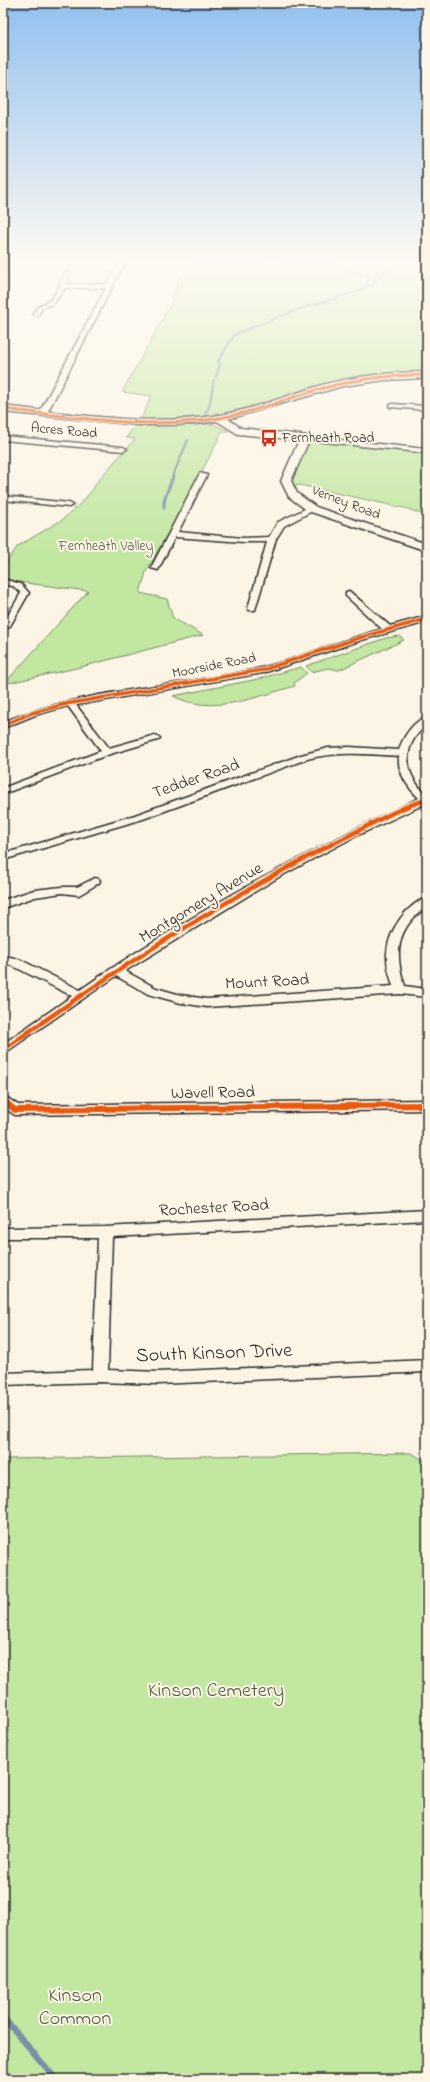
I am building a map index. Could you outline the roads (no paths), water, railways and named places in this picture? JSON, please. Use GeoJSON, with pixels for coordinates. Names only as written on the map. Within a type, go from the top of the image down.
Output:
{"type":"FeatureCollection","features":[{"type":"Feature","properties":{"kind":"street"},"geometry":{"type":"LineString","coordinates":[[43,413],[70,361]]}},
{"type":"Feature","properties":{"kind":"street"},"geometry":{"type":"LineString","coordinates":[[3,409],[136,422],[174,423],[219,418],[248,412],[341,383],[395,375],[427,375]]}},
{"type":"Feature","properties":{"kind":"street"},"geometry":{"type":"LineString","coordinates":[[392,406],[427,408]]}},
{"type":"Feature","properties":{"kind":"street"},"geometry":{"type":"LineString","coordinates":[[219,418],[238,432],[427,451]]}},
{"type":"Feature","properties":{"kind":"street","name":"Acres Road"},"geometry":{"type":"LineString","coordinates":[[3,438],[123,449]]}},
{"type":"Feature","properties":{"kind":"street","name":"Verney Road"},"geometry":{"type":"LineString","coordinates":[[305,438],[286,481],[288,488],[293,495],[312,509],[427,548]]}},
{"type":"Feature","properties":{"kind":"street"},"geometry":{"type":"LineString","coordinates":[[155,568],[203,475]]}},
{"type":"Feature","properties":{"kind":"street"},"geometry":{"type":"LineString","coordinates":[[3,498],[69,505]]}},
{"type":"Feature","properties":{"kind":"street"},"geometry":{"type":"LineString","coordinates":[[252,608],[272,539],[281,524],[312,509]]}},
{"type":"Feature","properties":{"kind":"street"},"geometry":{"type":"LineString","coordinates":[[172,534],[243,540],[272,539]]}},
{"type":"Feature","properties":{"kind":"street"},"geometry":{"type":"LineString","coordinates":[[3,582],[22,587],[25,593],[6,626]]}},
{"type":"Feature","properties":{"kind":"street"},"geometry":{"type":"LineString","coordinates":[[349,594],[388,629]]}},
{"type":"Feature","properties":{"kind":"street","name":"Moorside Road"},"geometry":{"type":"LineString","coordinates":[[3,725],[32,713],[70,703],[263,670],[388,629],[427,619]]}},
{"type":"Feature","properties":{"kind":"street"},"geometry":{"type":"LineString","coordinates":[[70,703],[107,752]]}},
{"type":"Feature","properties":{"kind":"street"},"geometry":{"type":"LineString","coordinates":[[426,800],[413,787],[404,768],[402,754],[408,736],[414,729],[427,720]]}},
{"type":"Feature","properties":{"kind":"street"},"geometry":{"type":"LineString","coordinates":[[3,791],[107,752],[155,738]]}},
{"type":"Feature","properties":{"kind":"street","name":"Tedder Road"},"geometry":{"type":"LineString","coordinates":[[3,857],[139,817],[214,792],[304,758],[328,751],[349,750],[402,754]]}},
{"type":"Feature","properties":{"kind":"street","name":"Montgomery Avenue"},"geometry":{"type":"LineString","coordinates":[[3,1050],[79,995],[116,971],[273,876],[350,835],[426,800]]}},
{"type":"Feature","properties":{"kind":"street"},"geometry":{"type":"LineString","coordinates":[[3,904],[34,894],[62,890],[79,891],[95,881]]}},
{"type":"Feature","properties":{"kind":"street"},"geometry":{"type":"LineString","coordinates":[[400,990],[393,967],[393,948],[398,933],[408,917],[427,902]]}},
{"type":"Feature","properties":{"kind":"street"},"geometry":{"type":"LineString","coordinates":[[3,959],[17,963],[79,995]]}},
{"type":"Feature","properties":{"kind":"street","name":"Mount Road"},"geometry":{"type":"LineString","coordinates":[[116,971],[152,991],[181,999],[207,1003],[400,990],[427,992]]}},
{"type":"Feature","properties":{"kind":"street","name":"Wavell Road"},"geometry":{"type":"LineString","coordinates":[[3,1100],[15,1110],[427,1105]]}},
{"type":"Feature","properties":{"kind":"street","name":"Rochester Road"},"geometry":{"type":"LineString","coordinates":[[3,1233],[105,1232],[427,1215]]}},
{"type":"Feature","properties":{"kind":"street"},"geometry":{"type":"LineString","coordinates":[[100,1376],[105,1232]]}},
{"type":"Feature","properties":{"kind":"street","name":"South Kinson Drive"},"geometry":{"type":"LineString","coordinates":[[3,1378],[100,1376],[158,1378],[427,1366]]}},
{"type":"Feature","properties":{"kind":"waterway"},"geometry":{"type":"LineString","coordinates":[[216,377],[220,365],[218,361]]}},
{"type":"Feature","properties":{"kind":"waterway"},"geometry":{"type":"LineString","coordinates":[[204,415],[209,407],[214,380]]}},
{"type":"Feature","properties":{"kind":"waterway"},"geometry":{"type":"LineString","coordinates":[[174,473],[188,440]]}},
{"type":"Feature","properties":{"kind":"waterway"},"geometry":{"type":"LineString","coordinates":[[164,508],[164,500],[174,472]]}},
{"type":"Feature","properties":{"kind":"waterway"},"geometry":{"type":"LineString","coordinates":[[3,2017],[56,2079]]}},
{"type":"Feature","properties":{"kind":"place","name":"Fernheath Road"},"geometry":{"type":"Point","coordinates":[269,438]}},
{"type":"Feature","properties":{"kind":"park label","name":"Fernheath Valley"},"geometry":{"type":"Point","coordinates":[106,546]}},
{"type":"Feature","properties":{"kind":"park label","name":"Kinson Cemetery"},"geometry":{"type":"Point","coordinates":[216,1691]}},
{"type":"Feature","properties":{"kind":"park label","name":"Kinson Common"},"geometry":{"type":"Point","coordinates":[75,2008]}}]}
